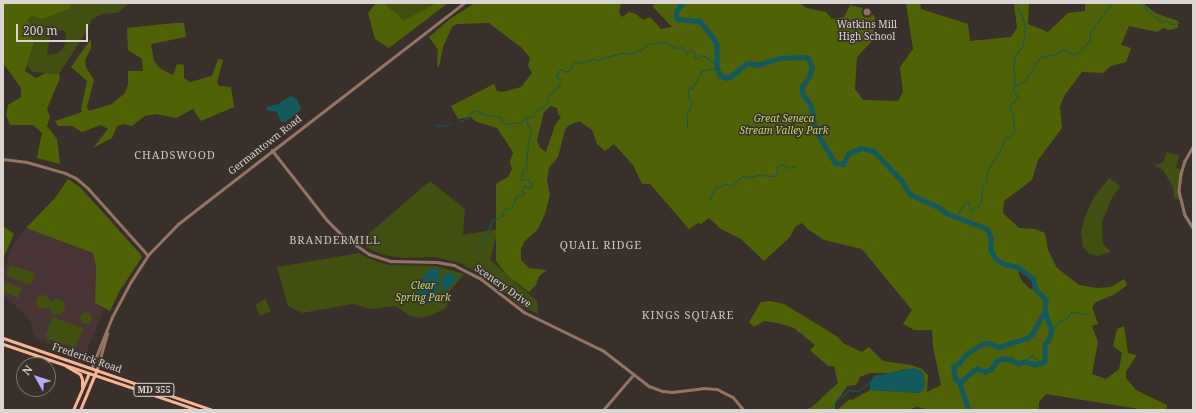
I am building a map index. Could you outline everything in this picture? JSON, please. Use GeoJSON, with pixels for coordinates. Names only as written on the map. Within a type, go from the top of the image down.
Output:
{"type":"FeatureCollection","features":[{"type":"Feature","properties":{"kind":"main road","name":"Frederick Road"},"geometry":{"type":"LineString","coordinates":[[3,338],[92,367],[212,410]]}},
{"type":"Feature","properties":{"kind":"main road","name":"Frederick Road"},"geometry":{"type":"LineString","coordinates":[[3,344],[40,357]]}},
{"type":"Feature","properties":{"kind":"main road","name":"Frederick Road"},"geometry":{"type":"LineString","coordinates":[[56,362],[198,410]]}},
{"type":"Feature","properties":{"kind":"main road"},"geometry":{"type":"LineString","coordinates":[[65,364],[80,374],[82,379],[81,391]]}},
{"type":"Feature","properties":{"kind":"main road","name":"Germantown Road"},"geometry":{"type":"LineString","coordinates":[[73,410],[92,367]]}},
{"type":"Feature","properties":{"kind":"main road","name":"Germantown Road"},"geometry":{"type":"LineString","coordinates":[[80,410],[97,369]]}},
{"type":"Feature","properties":{"kind":"street","name":"Germantown Road"},"geometry":{"type":"LineString","coordinates":[[92,367],[130,283],[148,255],[188,215],[464,3]]}},
{"type":"Feature","properties":{"kind":"street"},"geometry":{"type":"LineString","coordinates":[[1193,147],[1185,161],[1181,174],[1179,192],[1185,215],[1193,228]]}},
{"type":"Feature","properties":{"kind":"street","name":"Scenery Drive"},"geometry":{"type":"LineString","coordinates":[[272,150],[327,220],[361,249],[379,258],[391,261],[437,262],[454,265],[491,285],[516,307],[604,351],[649,386],[663,392],[716,389],[732,397],[744,410]]}},
{"type":"Feature","properties":{"kind":"street"},"geometry":{"type":"LineString","coordinates":[[3,160],[27,162],[65,173],[76,178],[88,188],[148,255]]}},
{"type":"Feature","properties":{"kind":"street","name":"Germantown Road"},"geometry":{"type":"LineString","coordinates":[[97,369],[108,329]]}},
{"type":"Feature","properties":{"kind":"street"},"geometry":{"type":"LineString","coordinates":[[604,410],[633,375]]}},
{"type":"Feature","properties":{"kind":"shaded area"},"geometry":{"type":"Polygon","coordinates":[[[26,228],[93,253],[96,266],[94,297],[99,306],[106,310],[103,311],[85,356],[35,339],[30,320],[20,309],[3,295],[3,272],[14,244],[26,228]]]}},
{"type":"Feature","properties":{"kind":"green space"},"geometry":{"type":"Polygon","coordinates":[[[3,3],[72,3],[69,9],[43,19],[32,16],[27,21],[33,26],[30,32],[34,43],[25,71],[36,78],[46,73],[59,74],[60,78],[47,109],[50,117],[47,126],[57,139],[60,164],[37,158],[42,133],[33,125],[10,125],[6,115],[8,105],[21,97],[21,88],[3,63],[3,3]]]}},
{"type":"Feature","properties":{"kind":"green space"},"geometry":{"type":"Polygon","coordinates":[[[72,3],[129,3],[118,13],[101,14],[91,20],[86,32],[59,74],[33,72],[27,66],[34,43],[27,21],[32,16],[43,19],[69,9],[72,3]],[[62,30],[54,32],[50,37],[47,55],[55,54],[62,50],[66,41],[65,32],[62,30]]]}},
{"type":"Feature","properties":{"kind":"green space"},"geometry":{"type":"Polygon","coordinates":[[[376,3],[385,4],[404,20],[437,3],[448,3],[389,48],[375,39],[368,13],[376,3]]]}},
{"type":"Feature","properties":{"kind":"green space"},"geometry":{"type":"Polygon","coordinates":[[[379,3],[437,3],[404,20],[385,4],[379,3]]]}},
{"type":"Feature","properties":{"kind":"green space","name":"Great Seneca Stream Valley Park"},"geometry":{"type":"Polygon","coordinates":[[[475,3],[621,3],[619,13],[622,17],[629,12],[636,14],[643,20],[650,17],[661,29],[672,27],[653,7],[654,3],[800,3],[806,8],[826,12],[832,19],[844,17],[850,5],[867,9],[875,17],[873,40],[857,57],[855,89],[863,100],[898,101],[903,92],[900,67],[913,49],[906,3],[920,3],[921,9],[968,24],[970,41],[1011,37],[1017,28],[1014,3],[1029,3],[1028,24],[1048,32],[1068,13],[1085,11],[1085,3],[1143,3],[1155,13],[1178,21],[1178,27],[1169,30],[1163,28],[1157,32],[1129,26],[1121,45],[1131,48],[1126,62],[1111,66],[1103,73],[1082,72],[1064,96],[1060,107],[1062,128],[1038,160],[1032,180],[1004,201],[1003,213],[1019,228],[1035,229],[1045,233],[1048,250],[1057,268],[1079,285],[1097,288],[1111,287],[1124,279],[1127,285],[1115,294],[1096,302],[1092,307],[1098,324],[1092,326],[1098,342],[1092,374],[1106,379],[1119,369],[1122,353],[1113,346],[1117,329],[1124,326],[1128,353],[1137,355],[1126,371],[1126,378],[1136,390],[1167,405],[1167,410],[1145,410],[1046,394],[1039,402],[1039,410],[930,410],[917,407],[907,410],[837,410],[850,399],[852,400],[870,390],[921,393],[905,369],[891,373],[870,373],[860,377],[856,385],[847,386],[835,404],[835,410],[805,410],[812,407],[838,383],[834,366],[828,366],[810,350],[815,345],[794,328],[778,323],[764,321],[754,327],[749,322],[761,302],[770,301],[784,304],[838,337],[843,343],[862,352],[869,347],[883,361],[911,365],[922,369],[928,375],[927,392],[941,385],[933,346],[932,330],[914,330],[903,324],[912,310],[862,249],[824,240],[809,230],[802,223],[795,227],[790,237],[764,261],[741,239],[721,229],[709,218],[701,224],[698,223],[689,229],[650,184],[642,184],[633,165],[614,144],[605,151],[597,144],[592,130],[579,121],[568,126],[565,130],[558,157],[549,168],[547,180],[550,195],[545,214],[538,229],[524,242],[521,250],[521,260],[529,268],[547,270],[539,276],[536,285],[529,292],[507,275],[496,261],[496,184],[508,177],[512,169],[510,162],[513,152],[497,128],[475,121],[470,117],[458,119],[451,106],[494,84],[497,91],[502,92],[521,87],[532,73],[528,66],[530,58],[522,48],[489,23],[457,24],[452,27],[443,47],[439,67],[437,66],[438,50],[429,37],[450,19],[475,3]],[[551,106],[544,112],[537,140],[540,148],[546,152],[555,125],[561,117],[558,114],[557,108],[551,106]],[[1018,267],[1019,275],[1023,282],[1029,288],[1035,290],[1033,278],[1018,267]]]}},
{"type":"Feature","properties":{"kind":"green space"},"geometry":{"type":"Polygon","coordinates":[[[184,23],[186,37],[151,44],[154,61],[161,69],[173,75],[177,64],[184,65],[184,78],[190,82],[212,76],[218,59],[223,60],[217,82],[219,86],[231,87],[234,107],[201,121],[193,109],[176,118],[156,114],[145,116],[132,126],[124,124],[117,126],[112,138],[93,148],[108,129],[101,125],[82,132],[72,126],[58,126],[55,121],[82,112],[81,109],[87,81],[71,67],[91,39],[91,48],[85,60],[86,67],[94,80],[87,107],[89,111],[112,104],[125,93],[128,84],[128,71],[143,71],[142,59],[128,50],[127,28],[184,23]]]}},
{"type":"Feature","properties":{"kind":"green space"},"geometry":{"type":"Polygon","coordinates":[[[1167,152],[1179,156],[1176,167],[1182,170],[1180,200],[1174,198],[1173,187],[1163,170],[1154,165],[1163,163],[1167,152]]]}},
{"type":"Feature","properties":{"kind":"green space"},"geometry":{"type":"Polygon","coordinates":[[[1109,178],[1121,186],[1113,196],[1102,221],[1103,244],[1111,252],[1098,256],[1089,254],[1083,247],[1081,233],[1085,216],[1094,197],[1109,178]]]}},
{"type":"Feature","properties":{"kind":"green space"},"geometry":{"type":"Polygon","coordinates":[[[68,179],[81,188],[142,257],[119,292],[110,311],[95,303],[96,266],[93,253],[26,228],[55,198],[68,179]]]}},
{"type":"Feature","properties":{"kind":"green space","name":"Clear Spring Park"},"geometry":{"type":"Polygon","coordinates":[[[430,181],[465,209],[463,235],[498,229],[490,260],[537,301],[538,314],[519,305],[488,278],[460,263],[434,257],[405,258],[389,256],[373,251],[359,242],[430,181]]]}},
{"type":"Feature","properties":{"kind":"green space"},"geometry":{"type":"Polygon","coordinates":[[[3,226],[14,234],[3,259],[3,226]]]}},
{"type":"Feature","properties":{"kind":"green space","name":"Clear Spring Park"},"geometry":{"type":"Polygon","coordinates":[[[359,253],[370,259],[389,265],[436,266],[464,274],[450,291],[447,307],[432,315],[420,318],[410,316],[396,306],[371,309],[353,304],[302,313],[288,306],[277,267],[359,253]]]}},
{"type":"Feature","properties":{"kind":"green space"},"geometry":{"type":"Polygon","coordinates":[[[10,265],[35,273],[31,285],[6,276],[10,265]]]}},
{"type":"Feature","properties":{"kind":"green space"},"geometry":{"type":"Polygon","coordinates":[[[5,282],[22,288],[18,298],[3,292],[5,282]]]}},
{"type":"Feature","properties":{"kind":"green space"},"geometry":{"type":"Polygon","coordinates":[[[40,295],[46,295],[50,299],[50,305],[46,309],[40,309],[36,305],[36,299],[40,295]]]}},
{"type":"Feature","properties":{"kind":"green space"},"geometry":{"type":"Polygon","coordinates":[[[57,299],[64,304],[65,307],[60,314],[57,315],[50,310],[49,307],[54,300],[57,299]]]}},
{"type":"Feature","properties":{"kind":"green space"},"geometry":{"type":"Polygon","coordinates":[[[265,299],[271,311],[260,316],[255,305],[265,299]]]}},
{"type":"Feature","properties":{"kind":"green space"},"geometry":{"type":"Polygon","coordinates":[[[84,312],[88,312],[92,318],[88,324],[84,324],[80,320],[80,316],[84,312]]]}},
{"type":"Feature","properties":{"kind":"green space"},"geometry":{"type":"Polygon","coordinates":[[[52,317],[83,328],[76,348],[45,338],[52,317]]]}},
{"type":"Feature","properties":{"kind":"water"},"geometry":{"type":"Polygon","coordinates":[[[291,96],[297,99],[301,110],[285,122],[281,122],[277,112],[266,110],[267,107],[278,104],[291,96]]]}},
{"type":"Feature","properties":{"kind":"water"},"geometry":{"type":"Polygon","coordinates":[[[432,268],[439,269],[438,296],[435,301],[430,304],[419,304],[415,297],[424,275],[432,268]]]}},
{"type":"Feature","properties":{"kind":"water"},"geometry":{"type":"Polygon","coordinates":[[[449,273],[458,276],[445,293],[441,282],[444,274],[449,273]]]}},
{"type":"Feature","properties":{"kind":"water"},"geometry":{"type":"Polygon","coordinates":[[[913,368],[921,370],[924,374],[925,386],[921,393],[870,390],[870,382],[874,376],[913,368]]]}},
{"type":"Feature","properties":{"kind":"waterway"},"geometry":{"type":"LineString","coordinates":[[683,3],[677,11],[676,16],[678,19],[700,21],[713,37],[717,45],[717,68],[721,76],[727,78],[730,77],[746,64],[750,63],[757,65],[780,58],[805,57],[809,59],[812,67],[810,76],[803,86],[802,93],[811,105],[816,131],[835,163],[843,164],[848,154],[861,148],[874,151],[902,181],[910,194],[940,208],[946,213],[988,230],[991,238],[991,250],[995,258],[1004,264],[1018,267],[1033,278],[1036,290],[1046,299],[1045,311],[1052,330],[1050,338],[1045,345],[1045,360],[1043,363],[1035,365],[1024,362],[1018,364],[1011,360],[1002,359],[996,362],[992,369],[986,372],[977,369],[960,383],[969,410]]}},
{"type":"Feature","properties":{"kind":"waterway"},"geometry":{"type":"LineString","coordinates":[[1014,85],[1015,79],[1013,68],[1015,55],[1023,46],[1025,25],[1017,3]]}},
{"type":"Feature","properties":{"kind":"waterway"},"geometry":{"type":"LineString","coordinates":[[956,217],[965,202],[968,202],[971,210],[977,208],[981,199],[982,187],[986,181],[987,171],[1001,148],[1004,139],[1014,133],[1013,115],[1009,106],[1018,97],[1013,90],[1014,86],[1024,82],[1040,57],[1057,54],[1063,49],[1073,54],[1079,52],[1090,40],[1090,32],[1110,3]]}},
{"type":"Feature","properties":{"kind":"waterway"},"geometry":{"type":"LineString","coordinates":[[1140,3],[1159,21],[1167,21],[1172,24],[1179,23]]}},
{"type":"Feature","properties":{"kind":"waterway"},"geometry":{"type":"LineString","coordinates":[[460,121],[468,118],[471,112],[476,110],[486,115],[501,117],[501,120],[505,122],[505,124],[522,122],[525,117],[533,116],[535,111],[545,105],[548,101],[547,98],[559,85],[560,79],[556,76],[560,69],[566,72],[576,62],[581,63],[593,59],[599,61],[601,58],[622,53],[629,54],[641,50],[648,44],[665,42],[676,48],[682,47],[686,53],[691,50],[694,52],[695,58],[699,55],[704,56],[716,65]]}},
{"type":"Feature","properties":{"kind":"waterway"},"geometry":{"type":"LineString","coordinates":[[687,127],[687,114],[692,102],[688,98],[688,90],[690,87],[692,89],[701,71],[717,68]]}},
{"type":"Feature","properties":{"kind":"waterway"},"geometry":{"type":"LineString","coordinates":[[474,247],[478,243],[483,244],[492,220],[502,216],[504,209],[512,207],[517,196],[523,195],[524,193],[522,191],[524,186],[530,188],[532,186],[528,179],[520,180],[523,176],[521,174],[523,169],[526,170],[528,140],[531,133],[525,117]]}},
{"type":"Feature","properties":{"kind":"waterway"},"geometry":{"type":"LineString","coordinates":[[436,124],[439,126],[451,124]]}},
{"type":"Feature","properties":{"kind":"waterway"},"geometry":{"type":"LineString","coordinates":[[709,200],[715,188],[725,184],[731,186],[743,176],[773,176],[777,173],[778,166],[782,164],[789,168],[796,166]]}},
{"type":"Feature","properties":{"kind":"waterway"},"geometry":{"type":"LineString","coordinates":[[960,383],[955,379],[953,367],[959,363],[966,354],[984,343],[999,347],[1027,338],[1032,334],[1045,311]]}},
{"type":"Feature","properties":{"kind":"waterway"},"geometry":{"type":"LineString","coordinates":[[1052,330],[1059,321],[1066,319],[1071,312],[1090,314]]}},
{"type":"Feature","properties":{"kind":"waterway"},"geometry":{"type":"LineString","coordinates":[[1024,362],[1032,355],[1040,363]]}},
{"type":"Feature","properties":{"kind":"waterway"},"geometry":{"type":"LineString","coordinates":[[830,410],[838,397],[844,395],[848,390],[858,391],[870,382]]}},
{"type":"Feature","properties":{"kind":"place","name":"Watkins Mill High School"},"geometry":{"type":"Point","coordinates":[867,12]}},
{"type":"Feature","properties":{"kind":"district","name":"CHADSWOOD"},"geometry":{"type":"Point","coordinates":[175,155]}},
{"type":"Feature","properties":{"kind":"district","name":"BRANDERMILL"},"geometry":{"type":"Point","coordinates":[335,240]}},
{"type":"Feature","properties":{"kind":"district","name":"QUAIL RIDGE"},"geometry":{"type":"Point","coordinates":[601,245]}},
{"type":"Feature","properties":{"kind":"district","name":"KINGS SQUARE"},"geometry":{"type":"Point","coordinates":[688,315]}}]}
